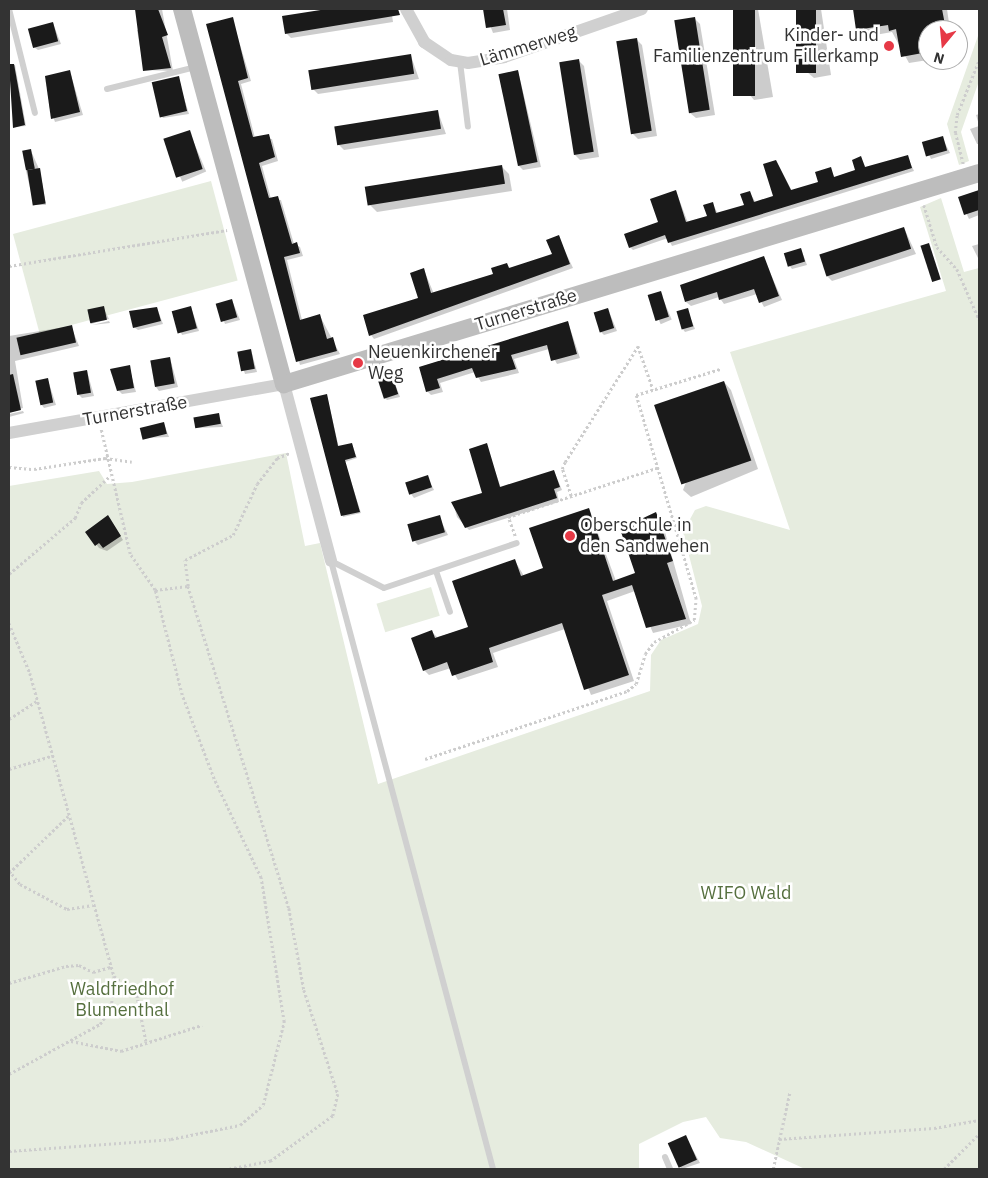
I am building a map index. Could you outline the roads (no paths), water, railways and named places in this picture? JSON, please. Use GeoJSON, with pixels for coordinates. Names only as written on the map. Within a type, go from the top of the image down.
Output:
{"type":"FeatureCollection","features":[{"type":"Feature","properties":{"kind":"street"},"geometry":{"type":"LineString","coordinates":[[182,9],[239,227],[303,448],[332,561]]}},
{"type":"Feature","properties":{"kind":"street","name":"Lämmerweg"},"geometry":{"type":"LineString","coordinates":[[406,9],[424,42],[460,62],[504,57],[642,9]]}},
{"type":"Feature","properties":{"kind":"street","name":"Turnerstraße"},"geometry":{"type":"LineString","coordinates":[[9,433],[284,384],[973,176]]}},
{"type":"Feature","properties":{"kind":"lane"},"geometry":{"type":"LineString","coordinates":[[10,9],[35,113]]}},
{"type":"Feature","properties":{"kind":"lane"},"geometry":{"type":"LineString","coordinates":[[460,62],[468,127]]}},
{"type":"Feature","properties":{"kind":"lane"},"geometry":{"type":"LineString","coordinates":[[107,89],[197,66]]}},
{"type":"Feature","properties":{"kind":"lane"},"geometry":{"type":"LineString","coordinates":[[332,561],[384,588],[517,543]]}},
{"type":"Feature","properties":{"kind":"lane"},"geometry":{"type":"LineString","coordinates":[[332,561],[380,754],[493,1169]]}},
{"type":"Feature","properties":{"kind":"lane"},"geometry":{"type":"LineString","coordinates":[[436,570],[450,612]]}},
{"type":"Feature","properties":{"kind":"lane"},"geometry":{"type":"LineString","coordinates":[[665,1157],[670,1169]]}},
{"type":"Feature","properties":{"kind":"place","name":"Kinder- und Familienzentrum Fillerkamp"},"geometry":{"type":"Point","coordinates":[889,46]}},
{"type":"Feature","properties":{"kind":"place","name":"Neuenkirchener Weg"},"geometry":{"type":"Point","coordinates":[358,363]}},
{"type":"Feature","properties":{"kind":"place","name":"Oberschule in den Sandwehen"},"geometry":{"type":"Point","coordinates":[570,536]}},
{"type":"Feature","properties":{"kind":"park label","name":"WIFO Wald"},"geometry":{"type":"Point","coordinates":[746,893]}},
{"type":"Feature","properties":{"kind":"park label","name":"Waldfriedhof Blumenthal"},"geometry":{"type":"Point","coordinates":[122,1000]}}]}
